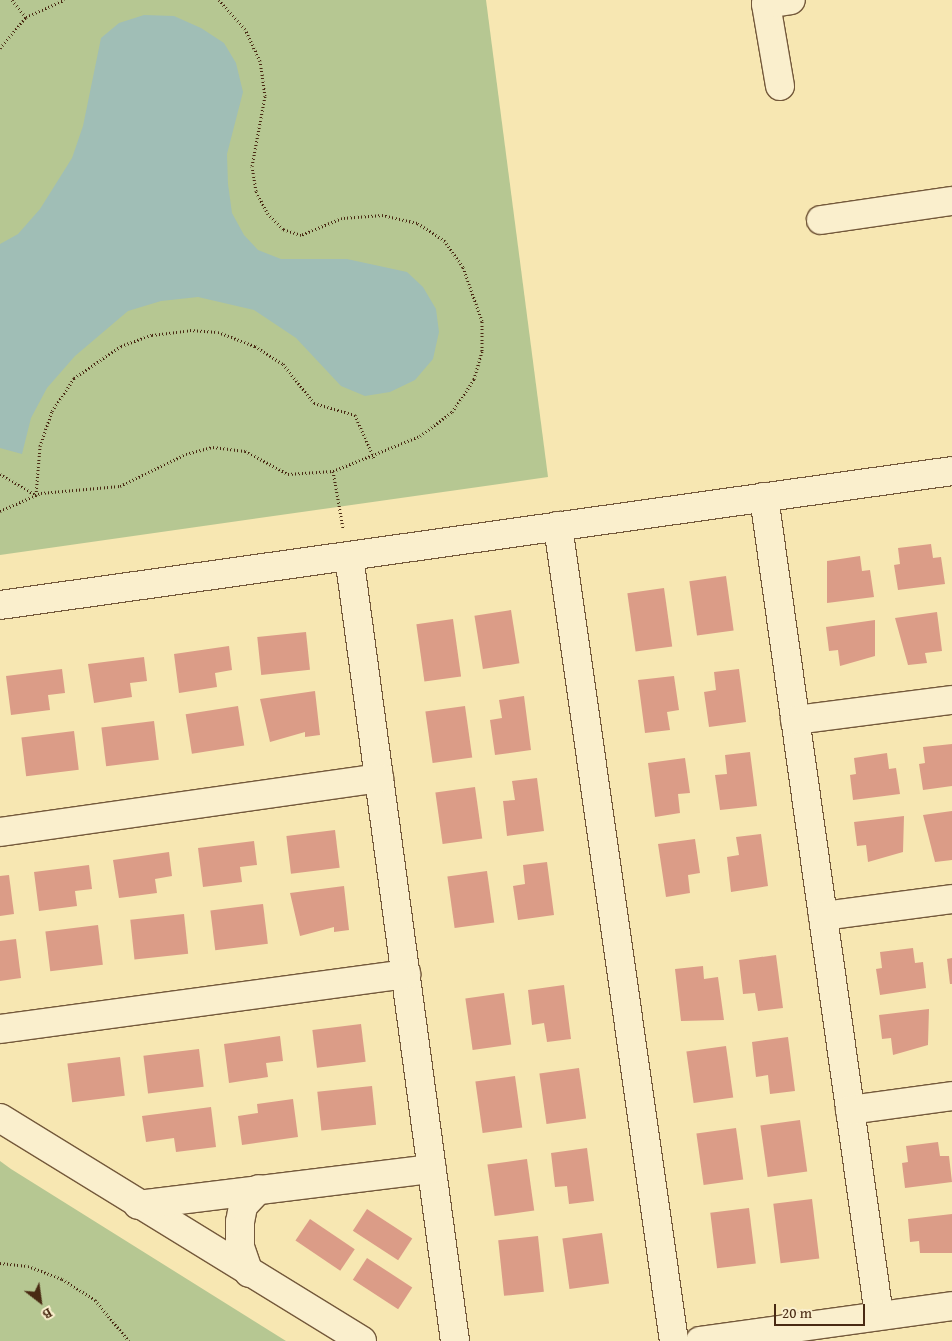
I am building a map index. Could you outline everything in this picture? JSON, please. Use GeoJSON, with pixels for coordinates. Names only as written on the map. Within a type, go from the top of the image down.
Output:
{"type":"FeatureCollection","features":[{"type":"Feature","properties":{"kind":"street"},"geometry":{"type":"LineString","coordinates":[[780,86],[766,4],[791,0]]}},
{"type":"Feature","properties":{"kind":"street"},"geometry":{"type":"LineString","coordinates":[[821,220],[952,200]]}},
{"type":"Feature","properties":{"kind":"street"},"geometry":{"type":"LineString","coordinates":[[0,605],[952,471]]}},
{"type":"Feature","properties":{"kind":"street"},"geometry":{"type":"LineString","coordinates":[[764,497],[879,1315]]}},
{"type":"Feature","properties":{"kind":"street"},"geometry":{"type":"LineString","coordinates":[[558,526],[674,1341]]}},
{"type":"Feature","properties":{"kind":"street"},"geometry":{"type":"LineString","coordinates":[[348,556],[455,1341]]}},
{"type":"Feature","properties":{"kind":"street"},"geometry":{"type":"LineString","coordinates":[[795,720],[952,700]]}},
{"type":"Feature","properties":{"kind":"street"},"geometry":{"type":"LineString","coordinates":[[0,832],[379,778]]}},
{"type":"Feature","properties":{"kind":"street"},"geometry":{"type":"LineString","coordinates":[[823,916],[952,899]]}},
{"type":"Feature","properties":{"kind":"street"},"geometry":{"type":"LineString","coordinates":[[3,1032],[406,974]]}},
{"type":"Feature","properties":{"kind":"street"},"geometry":{"type":"LineString","coordinates":[[850,1110],[952,1096]]}},
{"type":"Feature","properties":{"kind":"street"},"geometry":{"type":"LineString","coordinates":[[0,1118],[362,1341]]}},
{"type":"Feature","properties":{"kind":"street"},"geometry":{"type":"LineString","coordinates":[[138,1204],[432,1169]]}},
{"type":"Feature","properties":{"kind":"street"},"geometry":{"type":"LineString","coordinates":[[249,1273],[240,1247],[240,1222],[243,1206],[259,1189]]}},
{"type":"Feature","properties":{"kind":"street"},"geometry":{"type":"LineString","coordinates":[[700,1341],[952,1306]]}},
{"type":"Feature","properties":{"kind":"path"},"geometry":{"type":"LineString","coordinates":[[12,0],[26,17]]}},
{"type":"Feature","properties":{"kind":"path"},"geometry":{"type":"LineString","coordinates":[[0,48],[26,17],[64,0]]}},
{"type":"Feature","properties":{"kind":"path"},"geometry":{"type":"LineString","coordinates":[[0,511],[36,495],[120,486],[186,454],[213,447],[245,450],[288,474],[333,471],[374,458],[420,436],[452,412],[474,379],[482,351],[482,321],[475,294],[445,241],[417,223],[383,215],[342,218],[300,235],[283,229],[268,214],[256,191],[252,166],[265,96],[260,61],[245,29],[219,0]]}},
{"type":"Feature","properties":{"kind":"path"},"geometry":{"type":"LineString","coordinates":[[36,495],[40,446],[52,410],[74,378],[121,346],[152,335],[190,330],[218,332],[255,346],[283,364],[314,403],[355,415],[374,458]]}},
{"type":"Feature","properties":{"kind":"path"},"geometry":{"type":"LineString","coordinates":[[333,471],[348,556]]}},
{"type":"Feature","properties":{"kind":"path"},"geometry":{"type":"LineString","coordinates":[[0,474],[36,495]]}},
{"type":"Feature","properties":{"kind":"path"},"geometry":{"type":"LineString","coordinates":[[0,1263],[28,1266],[62,1279],[95,1300],[129,1341]]}},
{"type":"Feature","properties":{"kind":"green space"},"geometry":{"type":"Polygon","coordinates":[[[0,0],[486,0],[548,477],[0,555],[0,0]]]}},
{"type":"Feature","properties":{"kind":"green space"},"geometry":{"type":"Polygon","coordinates":[[[0,1161],[11,1169],[286,1341],[0,1341],[0,1161]]]}},
{"type":"Feature","properties":{"kind":"water"},"geometry":{"type":"Polygon","coordinates":[[[144,15],[174,16],[201,28],[224,43],[236,63],[243,92],[227,154],[228,184],[232,213],[244,235],[258,250],[281,259],[347,259],[407,272],[423,287],[436,309],[439,332],[433,359],[415,380],[390,392],[365,396],[341,386],[296,338],[254,310],[198,297],[161,301],[128,311],[75,356],[47,388],[31,418],[22,454],[0,448],[0,244],[18,234],[40,209],[72,158],[83,126],[101,38],[119,23],[144,15]]]}},
{"type":"Feature","properties":{"kind":"building"},"geometry":{"type":"Polygon","coordinates":[[[931,544],[933,558],[941,557],[945,584],[898,590],[894,565],[900,564],[898,548],[931,544]]]}},
{"type":"Feature","properties":{"kind":"building"},"geometry":{"type":"Polygon","coordinates":[[[860,556],[862,571],[870,570],[874,597],[827,603],[827,561],[860,556]]]}},
{"type":"Feature","properties":{"kind":"building"},"geometry":{"type":"Polygon","coordinates":[[[726,576],[734,630],[697,636],[689,581],[726,576]]]}},
{"type":"Feature","properties":{"kind":"building"},"geometry":{"type":"Polygon","coordinates":[[[664,588],[672,646],[636,652],[627,593],[664,588]]]}},
{"type":"Feature","properties":{"kind":"building"},"geometry":{"type":"Polygon","coordinates":[[[511,610],[519,663],[483,669],[474,616],[511,610]]]}},
{"type":"Feature","properties":{"kind":"building"},"geometry":{"type":"Polygon","coordinates":[[[937,612],[942,651],[925,653],[927,663],[908,665],[895,618],[937,612]]]}},
{"type":"Feature","properties":{"kind":"building"},"geometry":{"type":"Polygon","coordinates":[[[453,619],[461,676],[424,682],[416,624],[453,619]]]}},
{"type":"Feature","properties":{"kind":"building"},"geometry":{"type":"Polygon","coordinates":[[[875,620],[875,656],[840,666],[838,650],[829,651],[826,627],[875,620]]]}},
{"type":"Feature","properties":{"kind":"building"},"geometry":{"type":"Polygon","coordinates":[[[306,632],[310,670],[261,675],[257,637],[306,632]]]}},
{"type":"Feature","properties":{"kind":"building"},"geometry":{"type":"Polygon","coordinates":[[[229,646],[232,670],[215,673],[217,687],[179,693],[174,654],[229,646]]]}},
{"type":"Feature","properties":{"kind":"building"},"geometry":{"type":"Polygon","coordinates":[[[144,657],[147,681],[130,683],[132,697],[94,703],[88,664],[144,657]]]}},
{"type":"Feature","properties":{"kind":"building"},"geometry":{"type":"Polygon","coordinates":[[[62,669],[65,693],[48,695],[50,710],[11,715],[6,676],[62,669]]]}},
{"type":"Feature","properties":{"kind":"building"},"geometry":{"type":"Polygon","coordinates":[[[739,669],[746,722],[709,727],[704,692],[716,690],[714,672],[739,669]]]}},
{"type":"Feature","properties":{"kind":"building"},"geometry":{"type":"Polygon","coordinates":[[[674,676],[679,710],[667,712],[670,730],[645,733],[638,680],[674,676]]]}},
{"type":"Feature","properties":{"kind":"building"},"geometry":{"type":"Polygon","coordinates":[[[315,691],[320,735],[305,737],[305,732],[270,742],[260,699],[315,691]]]}},
{"type":"Feature","properties":{"kind":"building"},"geometry":{"type":"Polygon","coordinates":[[[524,696],[531,750],[495,755],[490,720],[502,718],[499,700],[524,696]]]}},
{"type":"Feature","properties":{"kind":"building"},"geometry":{"type":"Polygon","coordinates":[[[238,706],[244,746],[192,754],[186,714],[238,706]]]}},
{"type":"Feature","properties":{"kind":"building"},"geometry":{"type":"Polygon","coordinates":[[[465,706],[472,757],[433,763],[425,712],[465,706]]]}},
{"type":"Feature","properties":{"kind":"building"},"geometry":{"type":"Polygon","coordinates":[[[154,721],[159,760],[106,766],[101,727],[154,721]]]}},
{"type":"Feature","properties":{"kind":"building"},"geometry":{"type":"Polygon","coordinates":[[[74,731],[79,770],[26,776],[21,737],[74,731]]]}},
{"type":"Feature","properties":{"kind":"building"},"geometry":{"type":"Polygon","coordinates":[[[952,744],[952,786],[923,790],[919,764],[925,763],[923,747],[952,744]]]}},
{"type":"Feature","properties":{"kind":"building"},"geometry":{"type":"Polygon","coordinates":[[[750,752],[757,806],[720,810],[715,775],[727,774],[725,755],[750,752]]]}},
{"type":"Feature","properties":{"kind":"building"},"geometry":{"type":"Polygon","coordinates":[[[887,753],[889,769],[896,768],[900,794],[853,800],[850,775],[856,774],[854,758],[887,753]]]}},
{"type":"Feature","properties":{"kind":"building"},"geometry":{"type":"Polygon","coordinates":[[[685,758],[690,793],[678,794],[680,813],[655,817],[648,763],[685,758]]]}},
{"type":"Feature","properties":{"kind":"building"},"geometry":{"type":"Polygon","coordinates":[[[537,778],[544,831],[507,836],[503,801],[515,800],[512,781],[537,778]]]}},
{"type":"Feature","properties":{"kind":"building"},"geometry":{"type":"Polygon","coordinates":[[[475,787],[482,838],[443,844],[435,793],[475,787]]]}},
{"type":"Feature","properties":{"kind":"building"},"geometry":{"type":"Polygon","coordinates":[[[952,811],[952,860],[935,862],[923,815],[952,811]]]}},
{"type":"Feature","properties":{"kind":"building"},"geometry":{"type":"Polygon","coordinates":[[[904,816],[903,852],[868,862],[866,845],[857,846],[854,822],[904,816]]]}},
{"type":"Feature","properties":{"kind":"building"},"geometry":{"type":"Polygon","coordinates":[[[335,830],[340,868],[291,874],[286,836],[335,830]]]}},
{"type":"Feature","properties":{"kind":"building"},"geometry":{"type":"Polygon","coordinates":[[[761,834],[768,886],[731,892],[727,857],[739,855],[736,837],[761,834]]]}},
{"type":"Feature","properties":{"kind":"building"},"geometry":{"type":"Polygon","coordinates":[[[695,839],[700,873],[688,875],[690,893],[666,897],[658,844],[695,839]]]}},
{"type":"Feature","properties":{"kind":"building"},"geometry":{"type":"Polygon","coordinates":[[[254,841],[257,865],[240,867],[242,882],[203,887],[198,848],[254,841]]]}},
{"type":"Feature","properties":{"kind":"building"},"geometry":{"type":"Polygon","coordinates":[[[169,852],[172,876],[155,879],[157,893],[119,898],[113,860],[169,852]]]}},
{"type":"Feature","properties":{"kind":"building"},"geometry":{"type":"Polygon","coordinates":[[[547,862],[554,915],[518,920],[513,886],[525,884],[523,865],[547,862]]]}},
{"type":"Feature","properties":{"kind":"building"},"geometry":{"type":"Polygon","coordinates":[[[89,865],[92,889],[75,891],[77,906],[39,911],[34,872],[89,865]]]}},
{"type":"Feature","properties":{"kind":"building"},"geometry":{"type":"Polygon","coordinates":[[[487,871],[494,922],[455,928],[447,877],[487,871]]]}},
{"type":"Feature","properties":{"kind":"building"},"geometry":{"type":"Polygon","coordinates":[[[9,875],[14,914],[0,916],[0,876],[9,875]]]}},
{"type":"Feature","properties":{"kind":"building"},"geometry":{"type":"Polygon","coordinates":[[[344,886],[349,930],[334,932],[334,927],[300,936],[290,893],[344,886]]]}},
{"type":"Feature","properties":{"kind":"building"},"geometry":{"type":"Polygon","coordinates":[[[263,904],[268,944],[215,950],[210,910],[263,904]]]}},
{"type":"Feature","properties":{"kind":"building"},"geometry":{"type":"Polygon","coordinates":[[[184,914],[188,954],[134,959],[130,920],[184,914]]]}},
{"type":"Feature","properties":{"kind":"building"},"geometry":{"type":"Polygon","coordinates":[[[98,925],[103,965],[50,971],[45,931],[98,925]]]}},
{"type":"Feature","properties":{"kind":"building"},"geometry":{"type":"Polygon","coordinates":[[[16,939],[21,978],[0,981],[0,941],[16,939]]]}},
{"type":"Feature","properties":{"kind":"building"},"geometry":{"type":"Polygon","coordinates":[[[913,948],[915,963],[923,962],[926,988],[880,995],[876,969],[882,968],[880,952],[913,948]]]}},
{"type":"Feature","properties":{"kind":"building"},"geometry":{"type":"Polygon","coordinates":[[[776,955],[783,1008],[758,1011],[755,993],[743,994],[739,960],[776,955]]]}},
{"type":"Feature","properties":{"kind":"building"},"geometry":{"type":"Polygon","coordinates":[[[952,958],[952,984],[950,984],[947,959],[952,958]]]}},
{"type":"Feature","properties":{"kind":"building"},"geometry":{"type":"Polygon","coordinates":[[[703,966],[704,979],[718,977],[724,1020],[681,1021],[675,969],[703,966]]]}},
{"type":"Feature","properties":{"kind":"building"},"geometry":{"type":"Polygon","coordinates":[[[564,985],[571,1039],[547,1042],[544,1023],[532,1025],[528,990],[564,985]]]}},
{"type":"Feature","properties":{"kind":"building"},"geometry":{"type":"Polygon","coordinates":[[[504,993],[511,1044],[473,1050],[465,998],[504,993]]]}},
{"type":"Feature","properties":{"kind":"building"},"geometry":{"type":"Polygon","coordinates":[[[929,1009],[928,1045],[893,1055],[891,1038],[882,1039],[879,1015],[929,1009]]]}},
{"type":"Feature","properties":{"kind":"building"},"geometry":{"type":"Polygon","coordinates":[[[361,1024],[366,1062],[317,1068],[312,1030],[361,1024]]]}},
{"type":"Feature","properties":{"kind":"building"},"geometry":{"type":"Polygon","coordinates":[[[280,1036],[283,1061],[266,1063],[268,1077],[229,1083],[224,1044],[280,1036]]]}},
{"type":"Feature","properties":{"kind":"building"},"geometry":{"type":"Polygon","coordinates":[[[788,1037],[795,1091],[770,1094],[768,1075],[756,1077],[752,1042],[788,1037]]]}},
{"type":"Feature","properties":{"kind":"building"},"geometry":{"type":"Polygon","coordinates":[[[726,1046],[733,1097],[694,1103],[686,1052],[726,1046]]]}},
{"type":"Feature","properties":{"kind":"building"},"geometry":{"type":"Polygon","coordinates":[[[199,1049],[204,1087],[148,1094],[143,1056],[199,1049]]]}},
{"type":"Feature","properties":{"kind":"building"},"geometry":{"type":"Polygon","coordinates":[[[120,1057],[125,1096],[72,1102],[67,1063],[120,1057]]]}},
{"type":"Feature","properties":{"kind":"building"},"geometry":{"type":"Polygon","coordinates":[[[579,1068],[586,1119],[546,1124],[539,1074],[579,1068]]]}},
{"type":"Feature","properties":{"kind":"building"},"geometry":{"type":"Polygon","coordinates":[[[515,1076],[522,1127],[483,1133],[475,1082],[515,1076]]]}},
{"type":"Feature","properties":{"kind":"building"},"geometry":{"type":"Polygon","coordinates":[[[372,1086],[376,1125],[321,1131],[317,1092],[372,1086]]]}},
{"type":"Feature","properties":{"kind":"building"},"geometry":{"type":"Polygon","coordinates":[[[293,1099],[298,1137],[242,1145],[238,1116],[258,1113],[257,1104],[293,1099]]]}},
{"type":"Feature","properties":{"kind":"building"},"geometry":{"type":"Polygon","coordinates":[[[211,1107],[216,1147],[176,1152],[174,1138],[146,1142],[142,1116],[211,1107]]]}},
{"type":"Feature","properties":{"kind":"building"},"geometry":{"type":"Polygon","coordinates":[[[800,1120],[807,1171],[768,1177],[760,1126],[800,1120]]]}},
{"type":"Feature","properties":{"kind":"building"},"geometry":{"type":"Polygon","coordinates":[[[736,1128],[743,1179],[704,1185],[696,1134],[736,1128]]]}},
{"type":"Feature","properties":{"kind":"building"},"geometry":{"type":"Polygon","coordinates":[[[938,1142],[940,1156],[949,1156],[952,1182],[905,1188],[902,1163],[908,1162],[906,1146],[938,1142]]]}},
{"type":"Feature","properties":{"kind":"building"},"geometry":{"type":"Polygon","coordinates":[[[587,1148],[594,1201],[569,1204],[567,1186],[555,1187],[551,1153],[587,1148]]]}},
{"type":"Feature","properties":{"kind":"building"},"geometry":{"type":"Polygon","coordinates":[[[527,1159],[534,1210],[495,1216],[487,1165],[527,1159]]]}},
{"type":"Feature","properties":{"kind":"building"},"geometry":{"type":"Polygon","coordinates":[[[812,1199],[819,1259],[781,1263],[773,1204],[812,1199]]]}},
{"type":"Feature","properties":{"kind":"building"},"geometry":{"type":"Polygon","coordinates":[[[749,1208],[756,1264],[717,1268],[710,1213],[749,1208]]]}},
{"type":"Feature","properties":{"kind":"building"},"geometry":{"type":"Polygon","coordinates":[[[367,1209],[412,1238],[398,1260],[353,1231],[367,1209]]]}},
{"type":"Feature","properties":{"kind":"building"},"geometry":{"type":"Polygon","coordinates":[[[952,1214],[952,1253],[920,1253],[919,1241],[910,1242],[908,1219],[952,1214]]]}},
{"type":"Feature","properties":{"kind":"building"},"geometry":{"type":"Polygon","coordinates":[[[310,1219],[355,1249],[340,1271],[295,1241],[310,1219]]]}},
{"type":"Feature","properties":{"kind":"building"},"geometry":{"type":"Polygon","coordinates":[[[602,1233],[609,1284],[569,1289],[562,1239],[602,1233]]]}},
{"type":"Feature","properties":{"kind":"building"},"geometry":{"type":"Polygon","coordinates":[[[538,1236],[544,1292],[504,1296],[498,1240],[538,1236]]]}},
{"type":"Feature","properties":{"kind":"building"},"geometry":{"type":"Polygon","coordinates":[[[367,1258],[412,1287],[398,1309],[353,1280],[367,1258]]]}}]}
